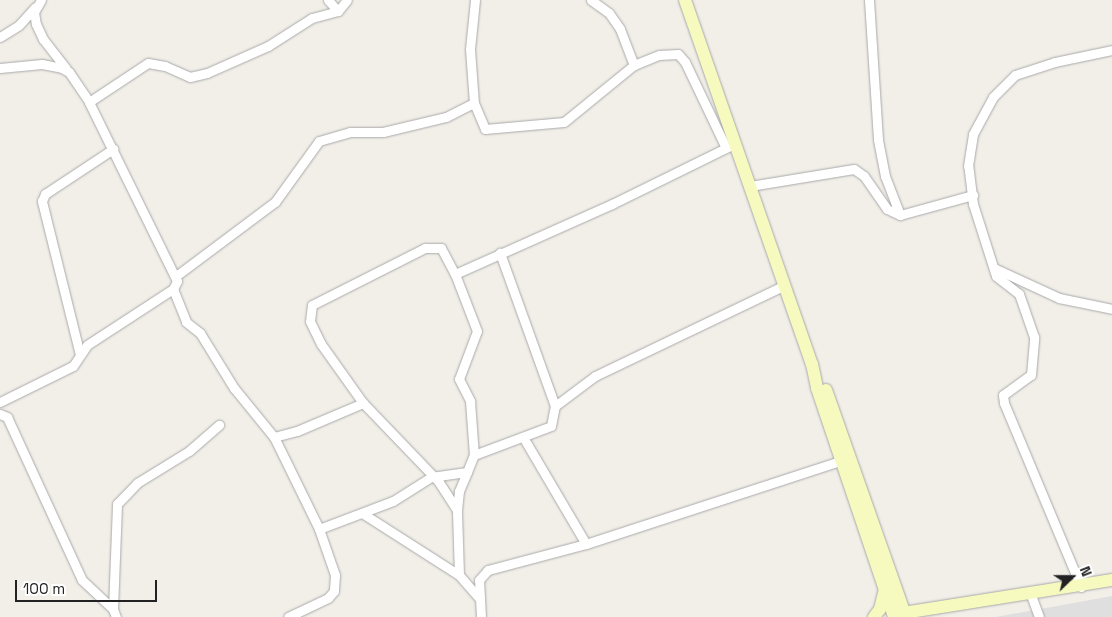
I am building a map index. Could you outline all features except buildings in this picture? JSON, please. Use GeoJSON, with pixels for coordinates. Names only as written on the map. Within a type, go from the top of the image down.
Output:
{"type":"FeatureCollection","features":[{"type":"Feature","properties":{"kind":"street"},"geometry":{"type":"LineString","coordinates":[[328,0],[338,11]]}},
{"type":"Feature","properties":{"kind":"street"},"geometry":{"type":"LineString","coordinates":[[89,102],[148,63],[198,77],[268,46],[312,18],[338,11],[347,0]]}},
{"type":"Feature","properties":{"kind":"street"},"geometry":{"type":"LineString","coordinates":[[475,0],[470,49],[474,103],[485,129],[569,120],[634,65],[667,54],[683,57],[750,186],[846,459],[898,616]]}},
{"type":"Feature","properties":{"kind":"street"},"geometry":{"type":"LineString","coordinates":[[591,0],[609,14],[620,29],[634,65]]}},
{"type":"Feature","properties":{"kind":"street"},"geometry":{"type":"LineString","coordinates":[[686,0],[730,146]]}},
{"type":"Feature","properties":{"kind":"street"},"geometry":{"type":"LineString","coordinates":[[869,0],[878,140],[885,176],[900,215]]}},
{"type":"Feature","properties":{"kind":"street"},"geometry":{"type":"LineString","coordinates":[[38,3],[34,17],[43,40],[70,72],[89,102],[176,276]]}},
{"type":"Feature","properties":{"kind":"street"},"geometry":{"type":"LineString","coordinates":[[0,38],[19,25],[38,3]]}},
{"type":"Feature","properties":{"kind":"street"},"geometry":{"type":"LineString","coordinates":[[1081,587],[1004,404],[1004,395],[1031,375],[1034,337],[1019,294],[998,279],[973,204],[968,166],[973,134],[993,97],[1015,75],[1055,62],[1112,50]]}},
{"type":"Feature","properties":{"kind":"street"},"geometry":{"type":"LineString","coordinates":[[0,68],[42,64],[70,72]]}},
{"type":"Feature","properties":{"kind":"street"},"geometry":{"type":"LineString","coordinates":[[288,617],[328,598],[334,591],[335,575],[319,529],[274,437],[234,388],[200,333],[186,322],[173,288],[176,276],[275,202],[319,141],[350,132],[383,132],[446,117],[474,103]]}},
{"type":"Feature","properties":{"kind":"street"},"geometry":{"type":"LineString","coordinates":[[455,274],[730,146]]}},
{"type":"Feature","properties":{"kind":"street"},"geometry":{"type":"LineString","coordinates":[[80,355],[42,201],[45,194],[113,149]]}},
{"type":"Feature","properties":{"kind":"street"},"geometry":{"type":"LineString","coordinates":[[750,186],[854,169],[864,176],[887,209],[900,215],[973,195]]}},
{"type":"Feature","properties":{"kind":"street"},"geometry":{"type":"LineString","coordinates":[[458,510],[431,477],[363,403],[313,331],[309,315],[312,305],[432,246],[444,252],[478,331],[459,378],[470,401],[475,434],[474,455],[459,491],[459,575]]}},
{"type":"Feature","properties":{"kind":"street"},"geometry":{"type":"LineString","coordinates":[[474,455],[551,426],[555,406],[500,253]]}},
{"type":"Feature","properties":{"kind":"street"},"geometry":{"type":"LineString","coordinates":[[994,268],[1059,298],[1112,309]]}},
{"type":"Feature","properties":{"kind":"street"},"geometry":{"type":"LineString","coordinates":[[555,406],[602,373],[784,285]]}},
{"type":"Feature","properties":{"kind":"street"},"geometry":{"type":"LineString","coordinates":[[0,402],[73,366],[87,345],[173,288]]}},
{"type":"Feature","properties":{"kind":"street"},"geometry":{"type":"LineString","coordinates":[[274,437],[297,431],[363,403]]}},
{"type":"Feature","properties":{"kind":"street"},"geometry":{"type":"LineString","coordinates":[[0,414],[7,418],[16,435],[82,580],[115,613]]}},
{"type":"Feature","properties":{"kind":"street"},"geometry":{"type":"LineString","coordinates":[[115,613],[117,504],[137,484],[189,451],[219,425]]}},
{"type":"Feature","properties":{"kind":"street"},"geometry":{"type":"LineString","coordinates":[[523,437],[586,544]]}},
{"type":"Feature","properties":{"kind":"street"},"geometry":{"type":"LineString","coordinates":[[482,617],[479,580],[488,570],[586,544],[846,459]]}},
{"type":"Feature","properties":{"kind":"street"},"geometry":{"type":"LineString","coordinates":[[846,459],[885,589],[898,616]]}},
{"type":"Feature","properties":{"kind":"street"},"geometry":{"type":"LineString","coordinates":[[319,529],[393,501],[431,477],[467,472]]}},
{"type":"Feature","properties":{"kind":"street"},"geometry":{"type":"LineString","coordinates":[[362,513],[459,575],[479,598]]}},
{"type":"Feature","properties":{"kind":"street"},"geometry":{"type":"LineString","coordinates":[[898,616],[1081,587],[1112,580]]}},
{"type":"Feature","properties":{"kind":"street"},"geometry":{"type":"LineString","coordinates":[[874,617],[880,608],[885,589]]}},
{"type":"Feature","properties":{"kind":"street"},"geometry":{"type":"LineString","coordinates":[[1031,595],[1039,617]]}},
{"type":"Feature","properties":{"kind":"shaded area"},"geometry":{"type":"Polygon","coordinates":[[[1112,596],[1112,617],[996,617],[1112,596]]]}}]}
